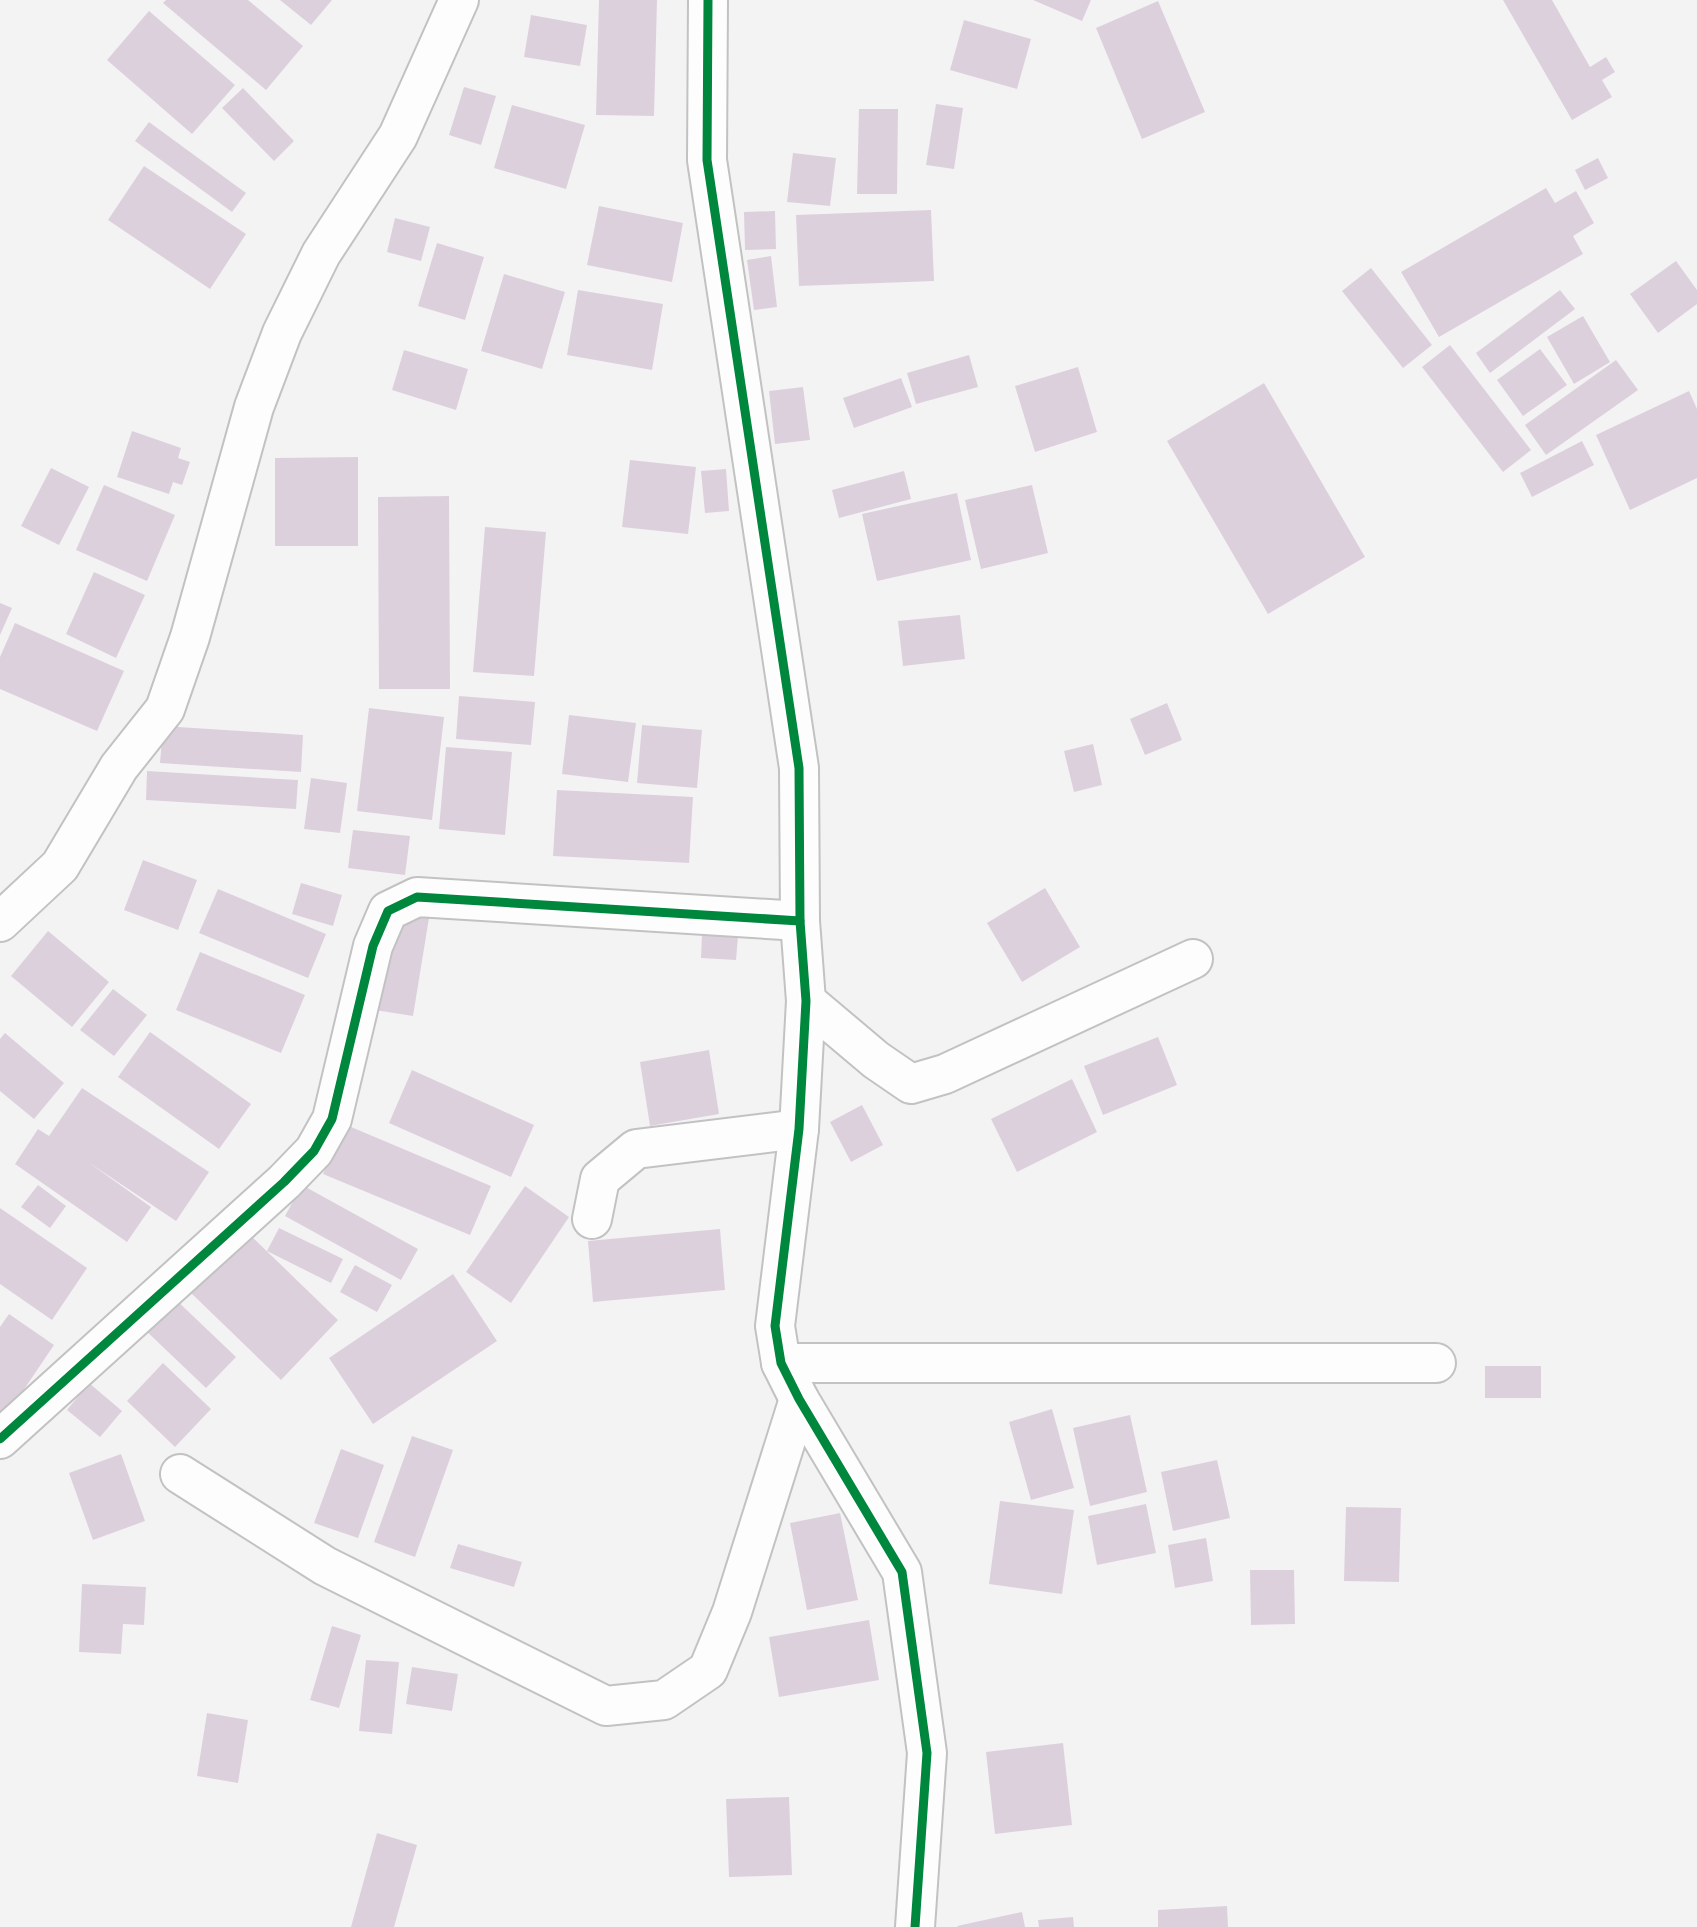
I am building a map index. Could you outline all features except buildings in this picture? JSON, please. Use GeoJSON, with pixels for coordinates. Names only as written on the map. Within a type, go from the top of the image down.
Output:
{"type":"FeatureCollection","features":[{"type":"Feature","properties":{"kind":"street"},"geometry":{"type":"LineString","coordinates":[[0,922],[60,866],[119,767],[165,709],[190,637],[254,407],[282,333],[321,254],[398,136],[458,0]]}},
{"type":"Feature","properties":{"kind":"street"},"geometry":{"type":"LineString","coordinates":[[708,0],[707,160],[799,768],[800,921],[806,1001],[799,1129],[775,1326],[780,1363],[902,1572],[927,1754],[915,1927]]}},
{"type":"Feature","properties":{"kind":"street"},"geometry":{"type":"LineString","coordinates":[[0,1439],[284,1182],[314,1151],[332,1119],[373,946],[388,912],[417,897],[800,921]]}},
{"type":"Feature","properties":{"kind":"street"},"geometry":{"type":"LineString","coordinates":[[806,1001],[876,1060],[911,1083],[945,1074],[1193,959]]}},
{"type":"Feature","properties":{"kind":"street"},"geometry":{"type":"LineString","coordinates":[[592,1219],[600,1179],[636,1149],[799,1129]]}},
{"type":"Feature","properties":{"kind":"street"},"geometry":{"type":"LineString","coordinates":[[780,1363],[1436,1363]]}},
{"type":"Feature","properties":{"kind":"street"},"geometry":{"type":"LineString","coordinates":[[180,1474],[325,1566],[606,1706],[664,1700],[708,1670],[732,1612],[799,1399]]}},
{"type":"Feature","properties":{"kind":"cycle path"},"geometry":{"type":"LineString","coordinates":[[708,0],[707,160],[799,768],[800,921],[806,1001],[799,1129],[775,1326],[781,1363],[799,1399],[902,1572],[927,1753],[915,1927]]}},
{"type":"Feature","properties":{"kind":"cycle path"},"geometry":{"type":"LineString","coordinates":[[0,1439],[284,1182],[314,1151],[332,1119],[373,946],[388,911],[417,897],[800,921]]}}]}
